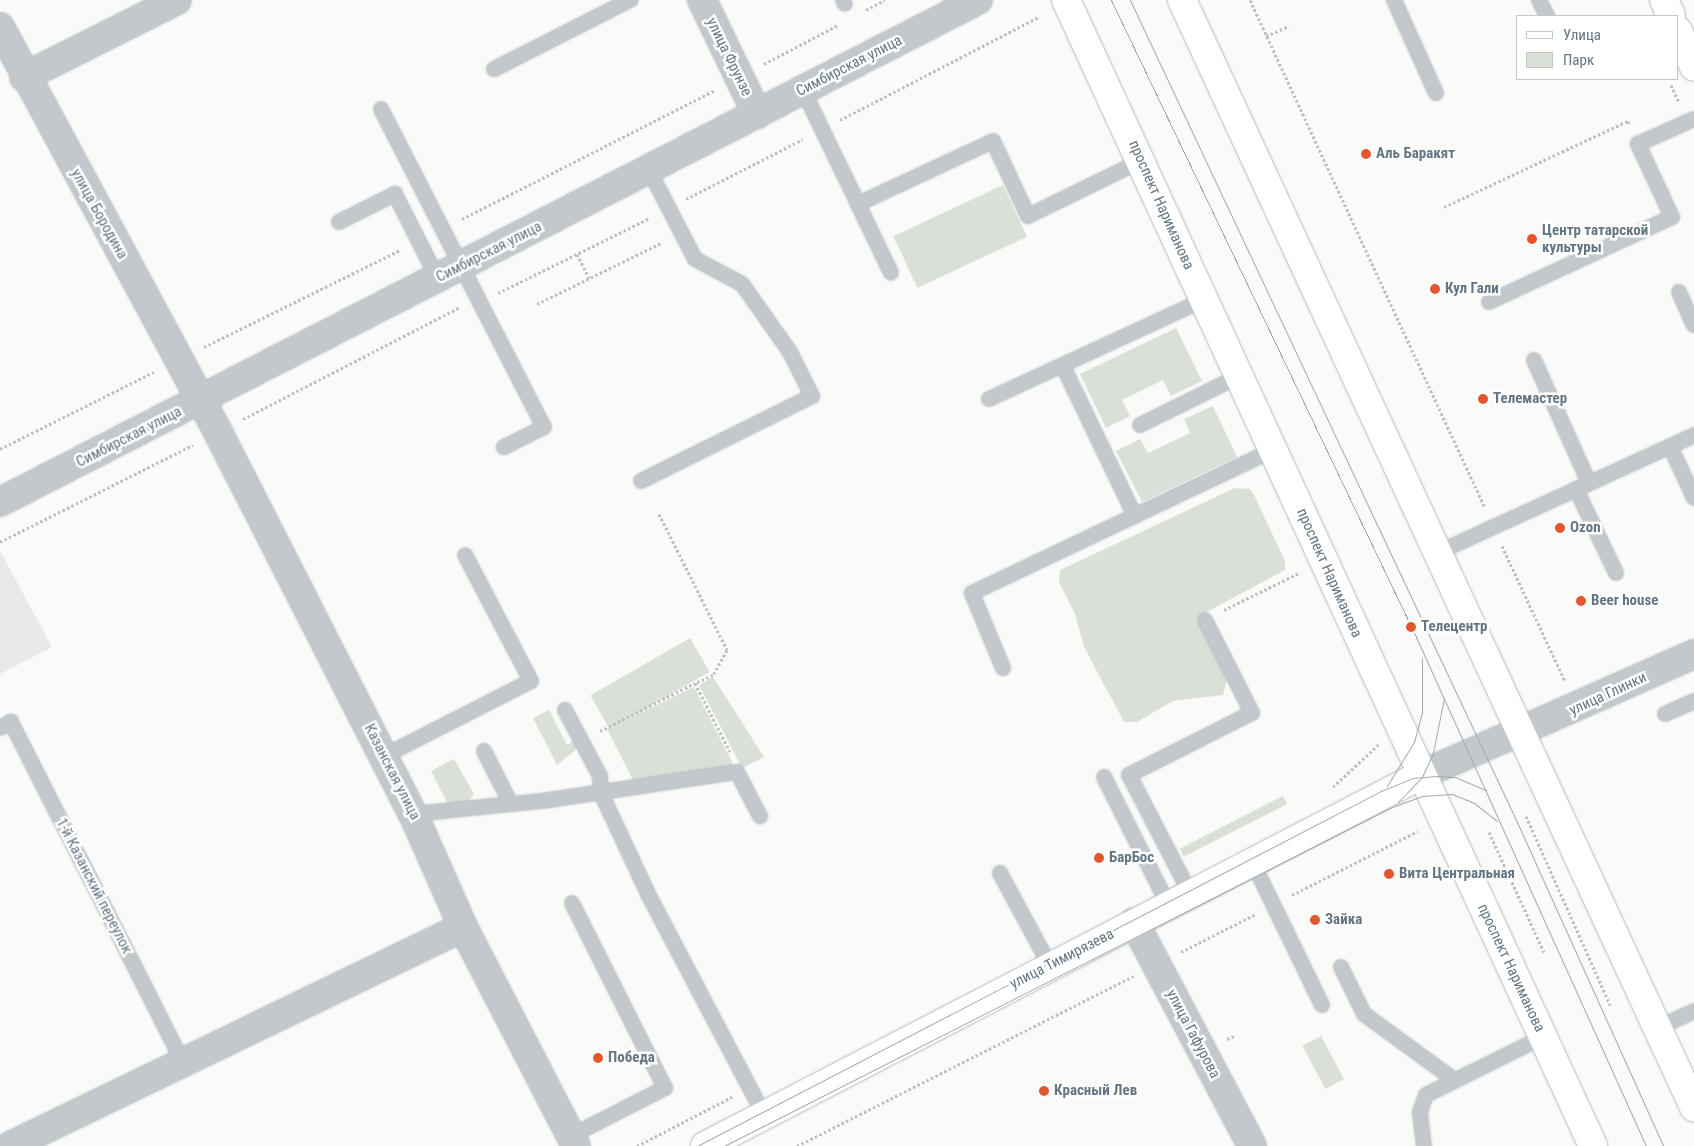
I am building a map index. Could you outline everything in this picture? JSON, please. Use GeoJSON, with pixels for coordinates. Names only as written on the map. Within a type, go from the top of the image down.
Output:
{"type":"FeatureCollection","features":[{"type":"Feature","properties":{"kind":"main road","name":"проспект Нариманова"},"geometry":{"type":"LineString","coordinates":[[1066,0],[1593,1146]]}},
{"type":"Feature","properties":{"kind":"main road"},"geometry":{"type":"LineString","coordinates":[[1182,0],[1523,733],[1694,1107]]}},
{"type":"Feature","properties":{"kind":"main road"},"geometry":{"type":"LineString","coordinates":[[1664,0],[1671,15]]}},
{"type":"Feature","properties":{"kind":"main road"},"geometry":{"type":"LineString","coordinates":[[1679,33],[1694,67]]}},
{"type":"Feature","properties":{"kind":"main road","name":"улица Тимирязева"},"geometry":{"type":"LineString","coordinates":[[705,1146],[1134,922],[1421,775]]}},
{"type":"Feature","properties":{"kind":"street"},"geometry":{"type":"LineString","coordinates":[[24,77],[177,0]]}},
{"type":"Feature","properties":{"kind":"street","name":"улица Фрунзе"},"geometry":{"type":"LineString","coordinates":[[702,0],[757,114]]}},
{"type":"Feature","properties":{"kind":"street","name":"Симбирская улица"},"geometry":{"type":"LineString","coordinates":[[0,502],[438,279],[978,0]]}},
{"type":"Feature","properties":{"kind":"street","name":"улица Бородина"},"geometry":{"type":"LineString","coordinates":[[0,27],[24,77],[202,400]]}},
{"type":"Feature","properties":{"kind":"street","name":"Казанская улица"},"geometry":{"type":"LineString","coordinates":[[202,400],[384,756],[413,814],[463,926],[573,1141]]}},
{"type":"Feature","properties":{"kind":"street","name":"улица Глинки"},"geometry":{"type":"LineString","coordinates":[[1421,775],[1523,733],[1694,654]]}},
{"type":"Feature","properties":{"kind":"street","name":"улица Гафурова"},"geometry":{"type":"LineString","coordinates":[[1134,922],[1252,1146]]}},
{"type":"Feature","properties":{"kind":"street"},"geometry":{"type":"LineString","coordinates":[[10,1146],[463,926]]}},
{"type":"Feature","properties":{"kind":"lane"},"geometry":{"type":"LineString","coordinates":[[494,69],[630,0]]}},
{"type":"Feature","properties":{"kind":"lane"},"geometry":{"type":"LineString","coordinates":[[1394,0],[1436,93]]}},
{"type":"Feature","properties":{"kind":"lane"},"geometry":{"type":"LineString","coordinates":[[1539,0],[1546,15]]}},
{"type":"Feature","properties":{"kind":"lane"},"geometry":{"type":"LineString","coordinates":[[803,90],[891,273]]}},
{"type":"Feature","properties":{"kind":"lane"},"geometry":{"type":"LineString","coordinates":[[381,109],[544,427],[504,447]]}},
{"type":"Feature","properties":{"kind":"lane"},"geometry":{"type":"LineString","coordinates":[[1489,302],[1672,217],[1638,144],[1694,119]]}},
{"type":"Feature","properties":{"kind":"lane"},"geometry":{"type":"LineString","coordinates":[[858,204],[993,142],[1028,216],[1141,161]]}},
{"type":"Feature","properties":{"kind":"lane"},"geometry":{"type":"LineString","coordinates":[[641,481],[812,396],[790,352],[742,284],[695,258],[649,170]]}},
{"type":"Feature","properties":{"kind":"lane"},"geometry":{"type":"LineString","coordinates":[[339,222],[395,194],[438,279]]}},
{"type":"Feature","properties":{"kind":"lane"},"geometry":{"type":"LineString","coordinates":[[1679,292],[1694,325]]}},
{"type":"Feature","properties":{"kind":"lane"},"geometry":{"type":"LineString","coordinates":[[989,399],[1203,300]]}},
{"type":"Feature","properties":{"kind":"lane"},"geometry":{"type":"LineString","coordinates":[[1534,360],[1589,483]]}},
{"type":"Feature","properties":{"kind":"lane"},"geometry":{"type":"LineString","coordinates":[[1063,366],[1135,516]]}},
{"type":"Feature","properties":{"kind":"lane"},"geometry":{"type":"LineString","coordinates":[[1140,425],[1239,376]]}},
{"type":"Feature","properties":{"kind":"lane"},"geometry":{"type":"LineString","coordinates":[[1439,552],[1694,435]]}},
{"type":"Feature","properties":{"kind":"lane"},"geometry":{"type":"LineString","coordinates":[[1670,446],[1694,498]]}},
{"type":"Feature","properties":{"kind":"lane"},"geometry":{"type":"LineString","coordinates":[[1003,668],[972,593],[1273,450]]}},
{"type":"Feature","properties":{"kind":"lane"},"geometry":{"type":"LineString","coordinates":[[1576,489],[1616,573]]}},
{"type":"Feature","properties":{"kind":"lane"},"geometry":{"type":"LineString","coordinates":[[384,756],[531,681],[465,555]]}},
{"type":"Feature","properties":{"kind":"lane"},"geometry":{"type":"LineString","coordinates":[[1179,899],[1129,774],[1252,713],[1205,620]]}},
{"type":"Feature","properties":{"kind":"lane"},"geometry":{"type":"LineString","coordinates":[[1665,714],[1694,701]]}},
{"type":"Feature","properties":{"kind":"lane"},"geometry":{"type":"LineString","coordinates":[[566,710],[600,776],[601,793],[648,894],[764,1115]]}},
{"type":"Feature","properties":{"kind":"lane","name":"1-й Казанский переулок"},"geometry":{"type":"LineString","coordinates":[[0,728],[11,722],[182,1061]]}},
{"type":"Feature","properties":{"kind":"lane"},"geometry":{"type":"LineString","coordinates":[[484,751],[511,804]]}},
{"type":"Feature","properties":{"kind":"lane"},"geometry":{"type":"LineString","coordinates":[[413,814],[601,793],[737,772],[760,816]]}},
{"type":"Feature","properties":{"kind":"lane"},"geometry":{"type":"LineString","coordinates":[[1104,777],[1179,899]]}},
{"type":"Feature","properties":{"kind":"lane"},"geometry":{"type":"LineString","coordinates":[[1252,862],[1322,1005]]}},
{"type":"Feature","properties":{"kind":"lane"},"geometry":{"type":"LineString","coordinates":[[1000,873],[1050,966]]}},
{"type":"Feature","properties":{"kind":"lane"},"geometry":{"type":"LineString","coordinates":[[572,903],[665,1088],[573,1141]]}},
{"type":"Feature","properties":{"kind":"lane"},"geometry":{"type":"LineString","coordinates":[[1341,967],[1364,1014],[1453,1079]]}},
{"type":"Feature","properties":{"kind":"lane"},"geometry":{"type":"LineString","coordinates":[[1658,1028],[1694,1012]]}},
{"type":"Feature","properties":{"kind":"lane"},"geometry":{"type":"LineString","coordinates":[[1424,1146],[1420,1112],[1426,1095],[1453,1079],[1543,1036]]}},
{"type":"Feature","properties":{"kind":"path"},"geometry":{"type":"LineString","coordinates":[[860,13],[885,0]]}},
{"type":"Feature","properties":{"kind":"path"},"geometry":{"type":"LineString","coordinates":[[1250,0],[1567,686]]}},
{"type":"Feature","properties":{"kind":"path"},"geometry":{"type":"LineString","coordinates":[[480,302],[669,208],[1039,17]]}},
{"type":"Feature","properties":{"kind":"path"},"geometry":{"type":"LineString","coordinates":[[443,229],[739,78],[844,22]]}},
{"type":"Feature","properties":{"kind":"path"},"geometry":{"type":"LineString","coordinates":[[1266,36],[1289,26]]}},
{"type":"Feature","properties":{"kind":"path"},"geometry":{"type":"LineString","coordinates":[[1444,206],[1628,120],[1638,144]]}},
{"type":"Feature","properties":{"kind":"path"},"geometry":{"type":"LineString","coordinates":[[0,448],[418,241]]}},
{"type":"Feature","properties":{"kind":"path"},"geometry":{"type":"LineString","coordinates":[[537,304],[660,242],[668,257],[688,246]]}},
{"type":"Feature","properties":{"kind":"path"},"geometry":{"type":"LineString","coordinates":[[577,254],[589,278]]}},
{"type":"Feature","properties":{"kind":"path"},"geometry":{"type":"LineString","coordinates":[[581,740],[713,675],[727,650],[659,514]]}},
{"type":"Feature","properties":{"kind":"path"},"geometry":{"type":"LineString","coordinates":[[1205,620],[1300,572]]}},
{"type":"Feature","properties":{"kind":"path"},"geometry":{"type":"LineString","coordinates":[[695,683],[737,772]]}},
{"type":"Feature","properties":{"kind":"path"},"geometry":{"type":"LineString","coordinates":[[1323,793],[1380,743]]}},
{"type":"Feature","properties":{"kind":"path"},"geometry":{"type":"LineString","coordinates":[[1526,816],[1610,1005]]}},
{"type":"Feature","properties":{"kind":"path"},"geometry":{"type":"LineString","coordinates":[[797,1146],[1421,830]]}},
{"type":"Feature","properties":{"kind":"path"},"geometry":{"type":"LineString","coordinates":[[1489,832],[1544,952]]}},
{"type":"Feature","properties":{"kind":"path"},"geometry":{"type":"LineString","coordinates":[[1228,1039],[1234,1036]]}},
{"type":"Feature","properties":{"kind":"path"},"geometry":{"type":"LineString","coordinates":[[637,1146],[750,1088]]}},
{"type":"Feature","properties":{"kind":"shaded area"},"geometry":{"type":"Polygon","coordinates":[[[0,551],[52,647],[0,674],[0,551]]]}},
{"type":"Feature","properties":{"kind":"green space"},"geometry":{"type":"Polygon","coordinates":[[[1003,185],[1027,237],[917,288],[893,236],[1003,185]]]}},
{"type":"Feature","properties":{"kind":"green space"},"geometry":{"type":"Polygon","coordinates":[[[1176,328],[1202,381],[1171,396],[1163,380],[1122,400],[1130,416],[1106,428],[1080,374],[1176,328]]]}},
{"type":"Feature","properties":{"kind":"green space"},"geometry":{"type":"Polygon","coordinates":[[[1213,406],[1237,457],[1142,502],[1116,451],[1140,439],[1148,453],[1190,433],[1184,419],[1213,406]]]}},
{"type":"Feature","properties":{"kind":"green space"},"geometry":{"type":"Polygon","coordinates":[[[1235,488],[1250,489],[1254,495],[1285,561],[1285,570],[1205,613],[1227,678],[1223,695],[1173,701],[1137,722],[1124,722],[1084,647],[1075,614],[1059,582],[1060,570],[1235,488]]]}},
{"type":"Feature","properties":{"kind":"green space"},"geometry":{"type":"Polygon","coordinates":[[[690,638],[710,672],[610,729],[590,696],[690,638]]]}},
{"type":"Feature","properties":{"kind":"green space"},"geometry":{"type":"Polygon","coordinates":[[[713,677],[764,757],[742,768],[699,685],[713,677]]]}},
{"type":"Feature","properties":{"kind":"green space"},"geometry":{"type":"Polygon","coordinates":[[[694,687],[736,770],[635,784],[607,729],[694,687]]]}},
{"type":"Feature","properties":{"kind":"green space"},"geometry":{"type":"Polygon","coordinates":[[[549,710],[567,745],[575,740],[579,747],[557,765],[533,718],[549,710]]]}},
{"type":"Feature","properties":{"kind":"green space"},"geometry":{"type":"Polygon","coordinates":[[[454,759],[474,794],[467,803],[447,802],[431,771],[454,759]]]}},
{"type":"Feature","properties":{"kind":"green space"},"geometry":{"type":"Polygon","coordinates":[[[1283,796],[1287,804],[1184,857],[1180,849],[1283,796]]]}},
{"type":"Feature","properties":{"kind":"green space"},"geometry":{"type":"Polygon","coordinates":[[[1321,1036],[1344,1079],[1325,1089],[1302,1046],[1321,1036]]]}},
{"type":"Feature","properties":{"kind":"tram line"},"geometry":{"type":"LineString","coordinates":[[1111,0],[1417,639],[1646,1146]]}},
{"type":"Feature","properties":{"kind":"tram line"},"geometry":{"type":"LineString","coordinates":[[1130,0],[1517,822],[1663,1146]]}},
{"type":"Feature","properties":{"kind":"tram line"},"geometry":{"type":"LineString","coordinates":[[1387,786],[1414,742],[1422,713],[1422,658]]}},
{"type":"Feature","properties":{"kind":"tram line"},"geometry":{"type":"LineString","coordinates":[[1398,802],[1422,777],[1433,753],[1444,698]]}},
{"type":"Feature","properties":{"kind":"tram line"},"geometry":{"type":"LineString","coordinates":[[697,1146],[1381,791],[1413,778],[1437,776],[1455,777],[1486,790]]}},
{"type":"Feature","properties":{"kind":"tram line"},"geometry":{"type":"LineString","coordinates":[[724,1146],[1392,807],[1423,796],[1452,794],[1474,803],[1497,821]]}},
{"type":"Feature","properties":{"kind":"place","name":"Аль Баракят"},"geometry":{"type":"Point","coordinates":[1366,154]}},
{"type":"Feature","properties":{"kind":"place","name":"Центр татарской культуры"},"geometry":{"type":"Point","coordinates":[1532,239]}},
{"type":"Feature","properties":{"kind":"place","name":"Кул Гали"},"geometry":{"type":"Point","coordinates":[1435,289]}},
{"type":"Feature","properties":{"kind":"place","name":"Телемастер"},"geometry":{"type":"Point","coordinates":[1483,399]}},
{"type":"Feature","properties":{"kind":"place","name":"Ozon"},"geometry":{"type":"Point","coordinates":[1560,528]}},
{"type":"Feature","properties":{"kind":"place","name":"Beer house"},"geometry":{"type":"Point","coordinates":[1581,601]}},
{"type":"Feature","properties":{"kind":"place","name":"Телецентр"},"geometry":{"type":"Point","coordinates":[1411,627]}},
{"type":"Feature","properties":{"kind":"place","name":"БарБос"},"geometry":{"type":"Point","coordinates":[1099,858]}},
{"type":"Feature","properties":{"kind":"place","name":"Вита Центральная"},"geometry":{"type":"Point","coordinates":[1389,874]}},
{"type":"Feature","properties":{"kind":"place","name":"Зайка"},"geometry":{"type":"Point","coordinates":[1315,920]}},
{"type":"Feature","properties":{"kind":"place","name":"Победа"},"geometry":{"type":"Point","coordinates":[598,1058]}},
{"type":"Feature","properties":{"kind":"place","name":"Красный Лев"},"geometry":{"type":"Point","coordinates":[1044,1091]}}]}
